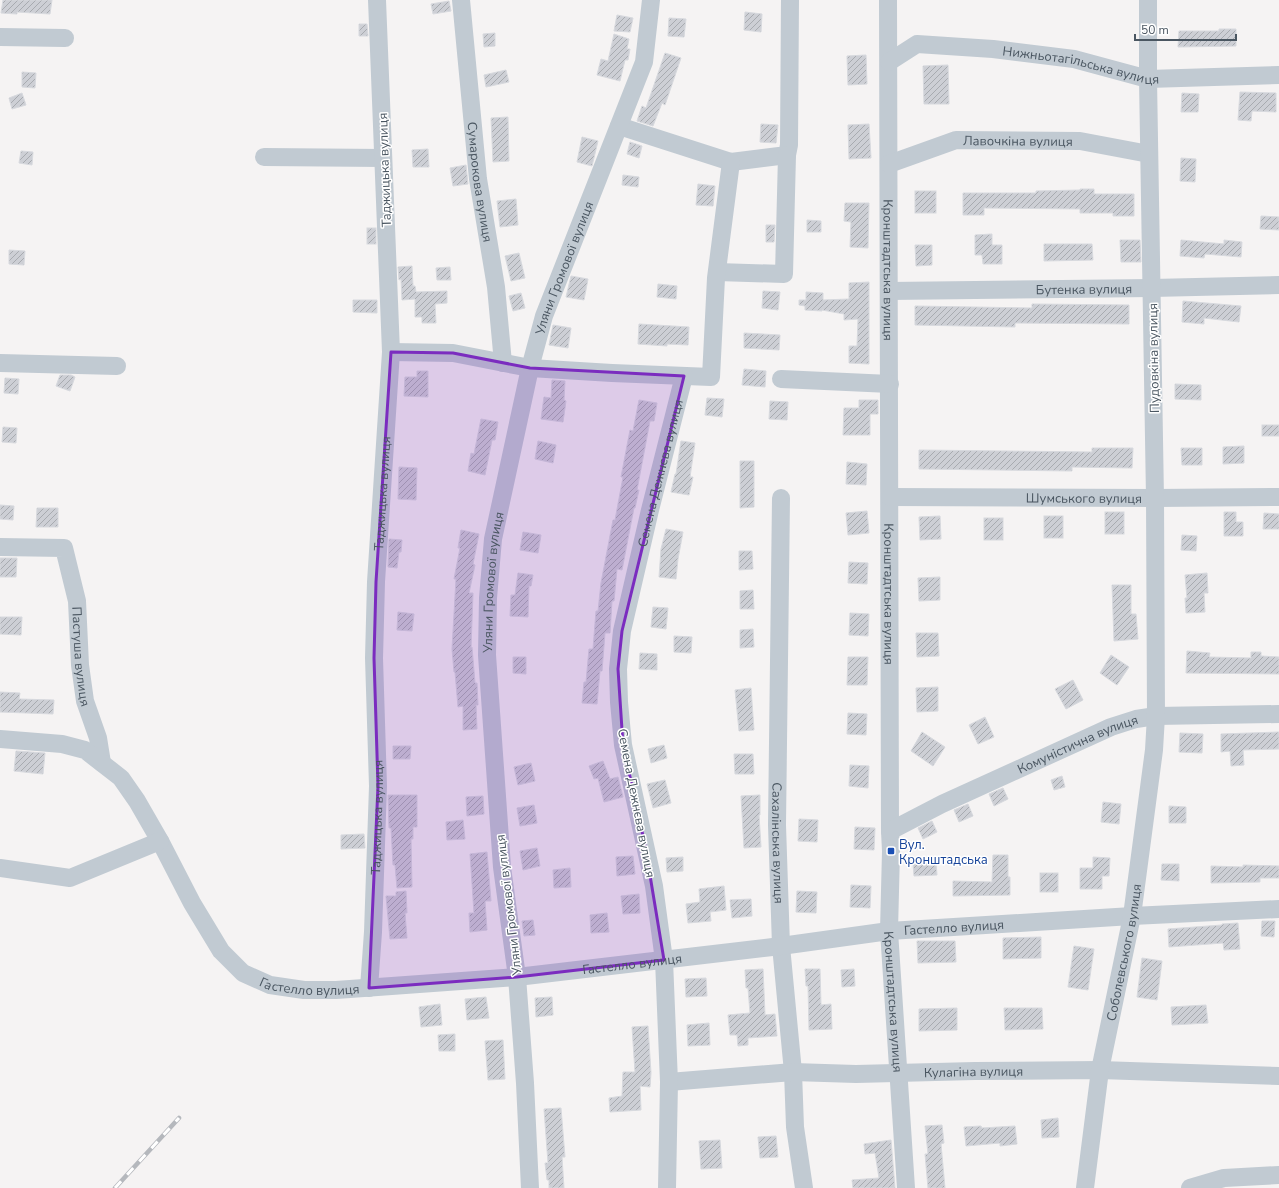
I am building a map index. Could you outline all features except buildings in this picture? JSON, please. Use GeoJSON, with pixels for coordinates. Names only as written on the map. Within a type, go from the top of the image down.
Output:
{"type":"FeatureCollection","features":[{"type":"Feature","properties":{"kind":"street","name":"Таджицька вулиця"},"geometry":{"type":"LineString","coordinates":[[369,988],[373,932],[378,786],[374,658],[376,582],[392,352],[377,0]]}},
{"type":"Feature","properties":{"kind":"street","name":"Сумарокова вулиця"},"geometry":{"type":"LineString","coordinates":[[461,0],[478,179],[496,287],[503,363]]}},
{"type":"Feature","properties":{"kind":"street","name":"Уляни Громової вулиця"},"geometry":{"type":"LineString","coordinates":[[530,1188],[525,1083],[517,977],[502,868],[487,655],[488,598],[492,539],[530,368],[544,316],[644,62],[651,0]]}},
{"type":"Feature","properties":{"kind":"street"},"geometry":{"type":"LineString","coordinates":[[716,272],[784,274],[787,155],[789,138],[790,0]]}},
{"type":"Feature","properties":{"kind":"street","name":"Кронштадтська вулиця"},"geometry":{"type":"LineString","coordinates":[[888,0],[891,851],[889,931],[906,1188]]}},
{"type":"Feature","properties":{"kind":"street","name":"Пудовкіна вулиця"},"geometry":{"type":"LineString","coordinates":[[1148,0],[1155,498],[1156,716]]}},
{"type":"Feature","properties":{"kind":"street"},"geometry":{"type":"LineString","coordinates":[[0,38],[65,38]]}},
{"type":"Feature","properties":{"kind":"street","name":"Нижньотагільська вулиця"},"geometry":{"type":"LineString","coordinates":[[889,62],[917,44],[993,48],[1074,59],[1148,79],[1279,75]]}},
{"type":"Feature","properties":{"kind":"street"},"geometry":{"type":"LineString","coordinates":[[619,126],[732,162],[787,155]]}},
{"type":"Feature","properties":{"kind":"street","name":"Лавочкіна вулиця"},"geometry":{"type":"LineString","coordinates":[[889,164],[956,140],[1080,141],[1149,154]]}},
{"type":"Feature","properties":{"kind":"street"},"geometry":{"type":"LineString","coordinates":[[264,157],[383,158]]}},
{"type":"Feature","properties":{"kind":"street"},"geometry":{"type":"LineString","coordinates":[[392,352],[453,353],[530,368],[711,377],[716,272],[732,162]]}},
{"type":"Feature","properties":{"kind":"street","name":"Бутенка вулиця"},"geometry":{"type":"LineString","coordinates":[[889,291],[1279,285]]}},
{"type":"Feature","properties":{"kind":"street"},"geometry":{"type":"LineString","coordinates":[[0,363],[117,366]]}},
{"type":"Feature","properties":{"kind":"street","name":"Семена Дежнєва вулиця"},"geometry":{"type":"LineString","coordinates":[[667,1188],[669,1082],[664,960],[654,886],[623,745],[618,669],[622,631],[650,510],[684,376]]}},
{"type":"Feature","properties":{"kind":"street"},"geometry":{"type":"LineString","coordinates":[[782,379],[890,384]]}},
{"type":"Feature","properties":{"kind":"street","name":"Шумського вулиця"},"geometry":{"type":"LineString","coordinates":[[890,497],[1279,497]]}},
{"type":"Feature","properties":{"kind":"street","name":"Сахалінська вулиця"},"geometry":{"type":"LineString","coordinates":[[782,498],[777,825],[782,946],[793,1072],[796,1127],[804,1188]]}},
{"type":"Feature","properties":{"kind":"street","name":"Пастуша вулиця"},"geometry":{"type":"LineString","coordinates":[[0,547],[64,548],[77,601],[80,665],[85,701],[98,738],[102,763]]}},
{"type":"Feature","properties":{"kind":"street","name":"Комуністична вулиця"},"geometry":{"type":"LineString","coordinates":[[890,831],[942,804],[1111,727],[1136,719],[1156,716],[1279,714]]}},
{"type":"Feature","properties":{"kind":"street","name":"Соболевського вулиця"},"geometry":{"type":"LineString","coordinates":[[1085,1188],[1100,1070],[1132,916],[1154,750],[1156,716]]}},
{"type":"Feature","properties":{"kind":"street","name":"Гастелло вулиця"},"geometry":{"type":"LineString","coordinates":[[0,739],[62,744],[85,750],[121,778],[137,801],[160,841],[192,903],[221,951],[243,973],[270,985],[304,990],[369,988],[517,977],[782,946],[889,931],[1132,916],[1279,909]]}},
{"type":"Feature","properties":{"kind":"street"},"geometry":{"type":"LineString","coordinates":[[0,868],[70,878],[160,841]]}},
{"type":"Feature","properties":{"kind":"street","name":"Кулагіна вулиця"},"geometry":{"type":"LineString","coordinates":[[669,1082],[793,1072],[856,1074],[1100,1070],[1279,1076]]}},
{"type":"Feature","properties":{"kind":"street"},"geometry":{"type":"LineString","coordinates":[[1190,1188],[1224,1178],[1279,1175]]}},
{"type":"Feature","properties":{"kind":"highlighted area"},"geometry":{"type":"Polygon","coordinates":[[[391,352],[453,353],[530,368],[684,376],[622,631],[618,669],[623,745],[645,845],[664,960],[517,977],[369,988],[378,786],[374,658],[376,582],[391,352]]]}},
{"type":"Feature","properties":{"kind":"railway"},"geometry":{"type":"LineString","coordinates":[[115,1188],[179,1118]]}},
{"type":"Feature","properties":{"kind":"place","name":"Вул. Кронштадська"},"geometry":{"type":"Point","coordinates":[891,851]}}]}
